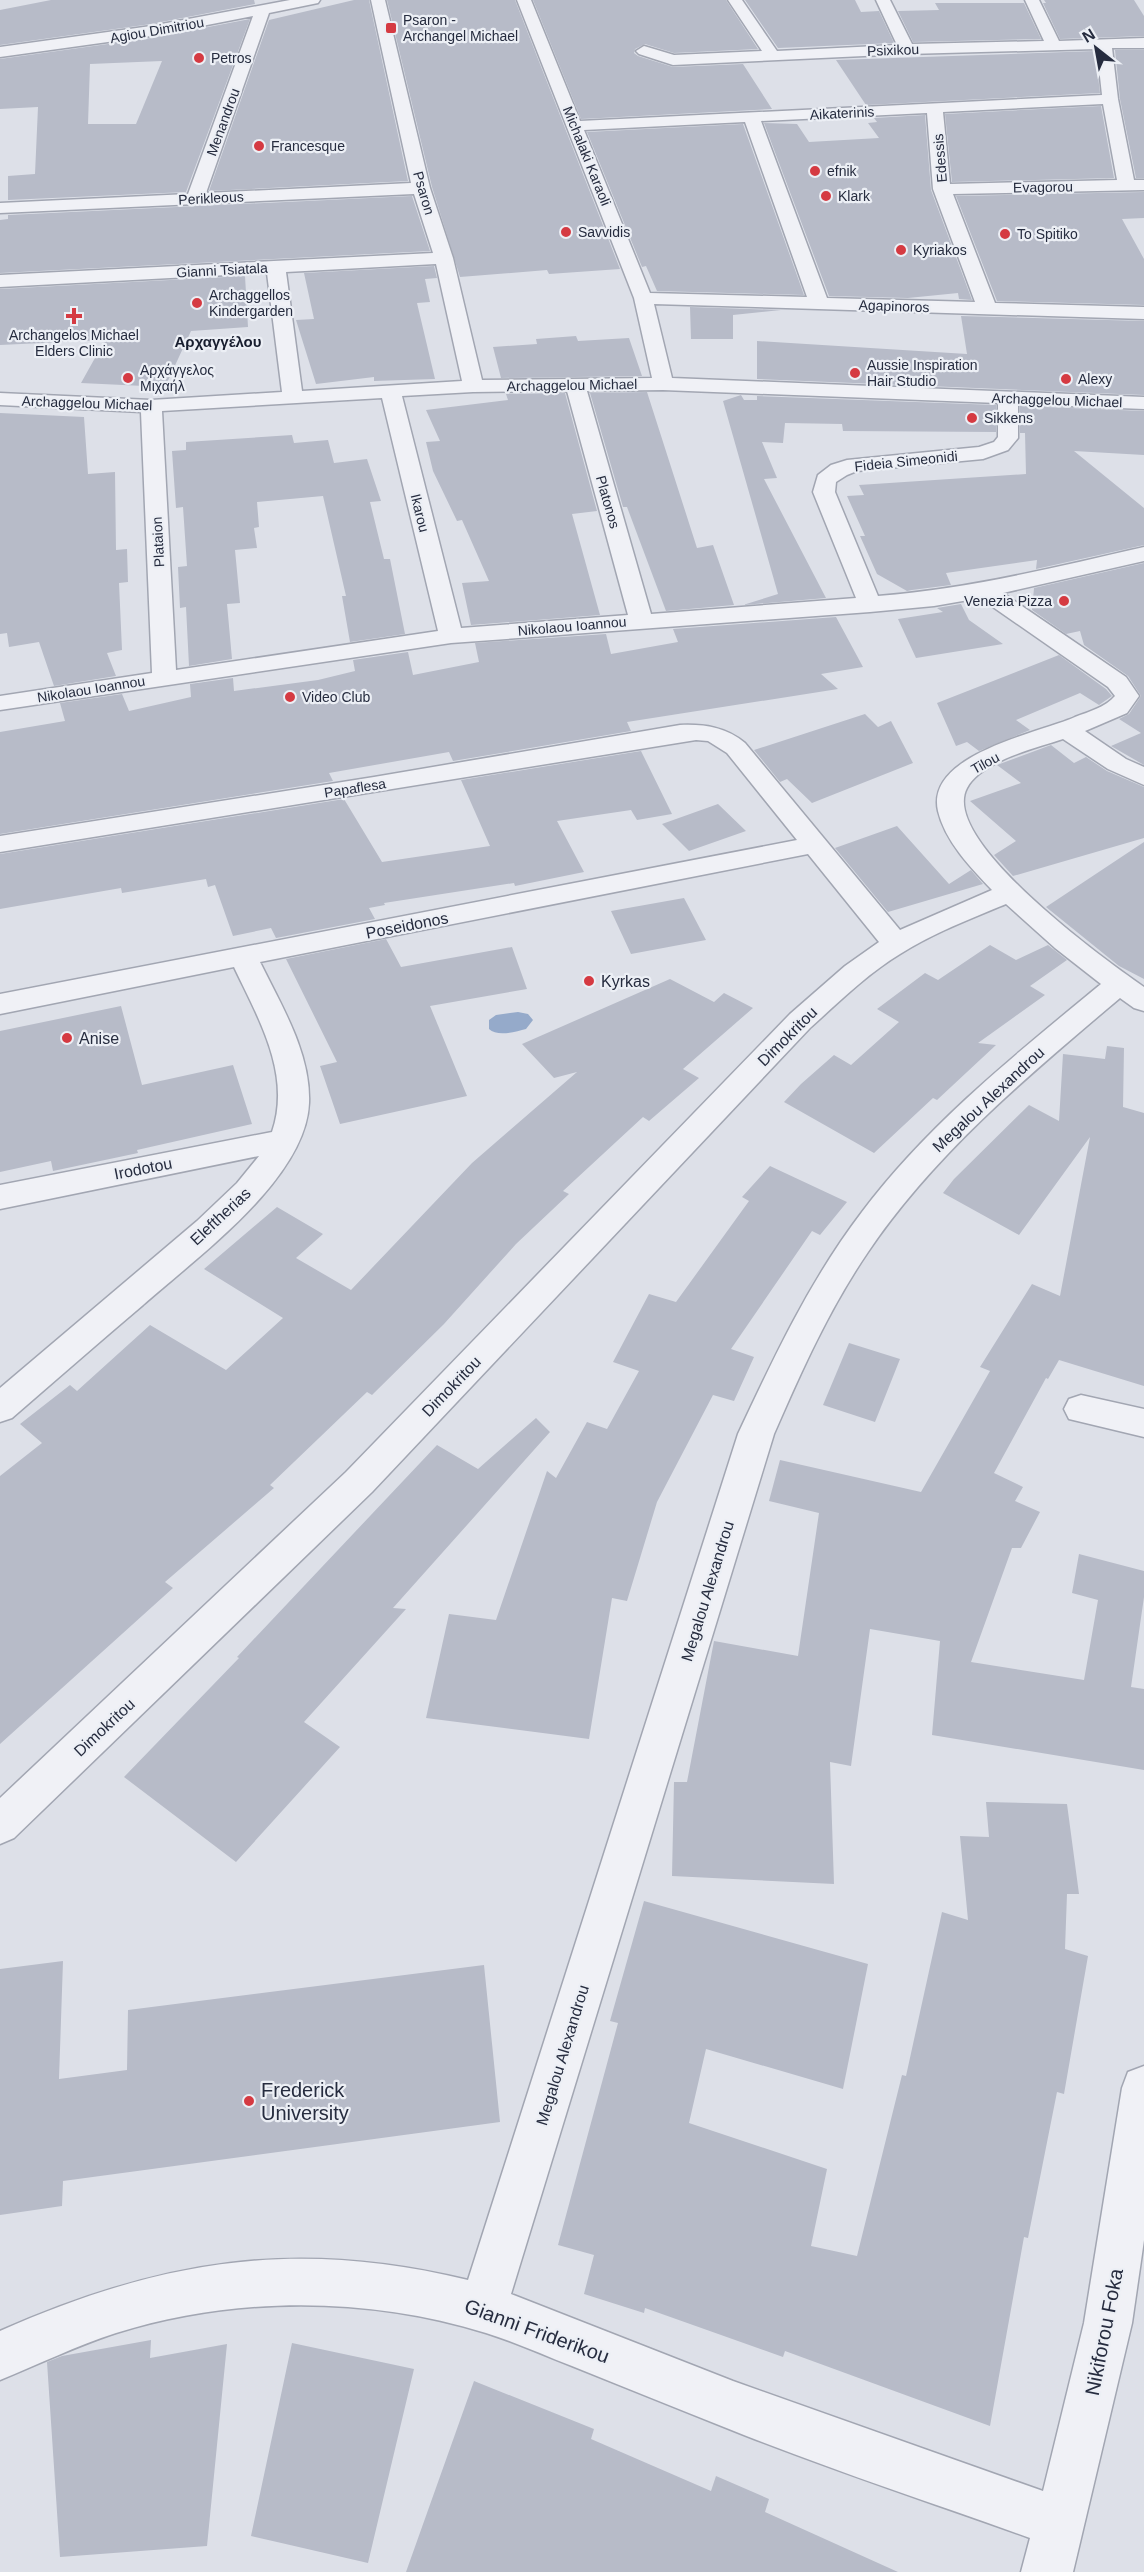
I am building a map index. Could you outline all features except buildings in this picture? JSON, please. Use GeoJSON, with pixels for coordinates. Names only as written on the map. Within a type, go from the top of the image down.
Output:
{"type":"FeatureCollection","features":[{"type":"Feature","properties":{"kind":"street","name":"Agiou Dimitriou"},"geometry":{"type":"LineString","coordinates":[[0,52],[106,38],[313,0]]}},
{"type":"Feature","properties":{"kind":"street","name":"Psaron"},"geometry":{"type":"LineString","coordinates":[[378,0],[421,188],[444,258],[473,386]]}},
{"type":"Feature","properties":{"kind":"street","name":"Michalaki Karaoli"},"geometry":{"type":"LineString","coordinates":[[524,0],[643,298],[663,384]]}},
{"type":"Feature","properties":{"kind":"street"},"geometry":{"type":"LineString","coordinates":[[735,0],[772,55]]}},
{"type":"Feature","properties":{"kind":"street"},"geometry":{"type":"LineString","coordinates":[[883,0],[907,49]]}},
{"type":"Feature","properties":{"kind":"street"},"geometry":{"type":"LineString","coordinates":[[1032,0],[1053,45]]}},
{"type":"Feature","properties":{"kind":"street","name":"Menandrou"},"geometry":{"type":"LineString","coordinates":[[195,199],[262,11]]}},
{"type":"Feature","properties":{"kind":"street","name":"Psixikou"},"geometry":{"type":"LineString","coordinates":[[644,51],[673,60],[907,49],[1144,43]]}},
{"type":"Feature","properties":{"kind":"street"},"geometry":{"type":"LineString","coordinates":[[1104,44],[1110,99],[1126,185]]}},
{"type":"Feature","properties":{"kind":"street","name":"Aikaterinis"},"geometry":{"type":"LineString","coordinates":[[574,126],[1110,99]]}},
{"type":"Feature","properties":{"kind":"street","name":"Edessis"},"geometry":{"type":"LineString","coordinates":[[935,108],[942,189],[987,308]]}},
{"type":"Feature","properties":{"kind":"street"},"geometry":{"type":"LineString","coordinates":[[751,117],[819,303]]}},
{"type":"Feature","properties":{"kind":"street","name":"Evagorou"},"geometry":{"type":"LineString","coordinates":[[942,189],[1144,185]]}},
{"type":"Feature","properties":{"kind":"street","name":"Perikleous"},"geometry":{"type":"LineString","coordinates":[[0,208],[421,188]]}},
{"type":"Feature","properties":{"kind":"street","name":"Gianni Tsiatala"},"geometry":{"type":"LineString","coordinates":[[0,281],[444,258]]}},
{"type":"Feature","properties":{"kind":"street"},"geometry":{"type":"LineString","coordinates":[[276,267],[293,396]]}},
{"type":"Feature","properties":{"kind":"street","name":"Agapinoros"},"geometry":{"type":"LineString","coordinates":[[643,298],[1144,313]]}},
{"type":"Feature","properties":{"kind":"street","name":"Archaggelou Michael"},"geometry":{"type":"LineString","coordinates":[[0,399],[151,406],[473,386],[663,384],[1144,403]]}},
{"type":"Feature","properties":{"kind":"street","name":"Platonos"},"geometry":{"type":"LineString","coordinates":[[575,385],[641,620]]}},
{"type":"Feature","properties":{"kind":"street","name":"Ikarou"},"geometry":{"type":"LineString","coordinates":[[390,390],[451,636]]}},
{"type":"Feature","properties":{"kind":"street","name":"Fideia Simeonidi"},"geometry":{"type":"LineString","coordinates":[[870,605],[824,492],[826,480],[839,470],[855,465],[983,453],[996,448],[1008,438],[1008,398]]}},
{"type":"Feature","properties":{"kind":"street","name":"Plataion"},"geometry":{"type":"LineString","coordinates":[[151,406],[164,678]]}},
{"type":"Feature","properties":{"kind":"street","name":"Nikolaou Ioannou"},"geometry":{"type":"LineString","coordinates":[[0,703],[451,636],[934,599],[1144,554]]}},
{"type":"Feature","properties":{"kind":"street","name":"Tilou"},"geometry":{"type":"LineString","coordinates":[[984,590],[1124,689],[1127,696],[1118,708],[979,764],[958,782],[952,792],[950,802],[952,814],[960,832],[974,851],[1011,892],[1058,936],[1132,992]]}},
{"type":"Feature","properties":{"kind":"street"},"geometry":{"type":"LineString","coordinates":[[1066,730],[1117,764],[1144,777]]}},
{"type":"Feature","properties":{"kind":"street","name":"Papaflesa"},"geometry":{"type":"LineString","coordinates":[[0,844],[374,785],[680,733],[711,733],[721,736],[736,748],[814,846]]}},
{"type":"Feature","properties":{"kind":"street"},"geometry":{"type":"LineString","coordinates":[[814,846],[896,944]]}},
{"type":"Feature","properties":{"kind":"street","name":"Poseidonos"},"geometry":{"type":"LineString","coordinates":[[0,1004],[814,846]]}},
{"type":"Feature","properties":{"kind":"street","name":"Dimokritou"},"geometry":{"type":"LineString","coordinates":[[0,1825],[359,1482],[800,1021],[860,969],[896,944],[950,917],[1011,892]]}},
{"type":"Feature","properties":{"kind":"street","name":"Eleftherias"},"geometry":{"type":"LineString","coordinates":[[0,1408],[232,1206],[271,1163],[285,1140],[292,1117],[294,1096],[291,1075],[277,1031],[244,958]]}},
{"type":"Feature","properties":{"kind":"street","name":"Megalou Alexandrou"},"geometry":{"type":"LineString","coordinates":[[483,2308],[756,1434],[800,1337],[840,1269],[873,1220],[914,1170],[956,1125],[1132,992]]}},
{"type":"Feature","properties":{"kind":"street","name":"Irodotou"},"geometry":{"type":"LineString","coordinates":[[0,1197],[285,1140]]}},
{"type":"Feature","properties":{"kind":"street"},"geometry":{"type":"LineString","coordinates":[[1081,1409],[1144,1423]]}},
{"type":"Feature","properties":{"kind":"street","name":"Nikiforou Foka"},"geometry":{"type":"LineString","coordinates":[[1047,2572],[1108,2323],[1144,2088]]}},
{"type":"Feature","properties":{"kind":"street","name":"Gianni Friderikou"},"geometry":{"type":"LineString","coordinates":[[0,2356],[77,2322],[131,2304],[182,2292],[240,2283],[338,2281],[388,2286],[483,2308],[737,2407],[1060,2523]]}},
{"type":"Feature","properties":{"kind":"water"},"geometry":{"type":"Polygon","coordinates":[[[518,1012],[528,1014],[533,1020],[526,1029],[497,1033],[489,1029],[489,1020],[496,1015],[518,1012]]]}},
{"type":"Feature","properties":{"kind":"place","name":"Psaron - Archangel Michael"},"geometry":{"type":"Point","coordinates":[391,28]}},
{"type":"Feature","properties":{"kind":"place","name":"Petros"},"geometry":{"type":"Point","coordinates":[199,58]}},
{"type":"Feature","properties":{"kind":"place","name":"Francesque"},"geometry":{"type":"Point","coordinates":[259,146]}},
{"type":"Feature","properties":{"kind":"place","name":"efnik"},"geometry":{"type":"Point","coordinates":[815,171]}},
{"type":"Feature","properties":{"kind":"place","name":"Klark"},"geometry":{"type":"Point","coordinates":[826,196]}},
{"type":"Feature","properties":{"kind":"place","name":"Savvidis"},"geometry":{"type":"Point","coordinates":[566,232]}},
{"type":"Feature","properties":{"kind":"place","name":"To Spitiko"},"geometry":{"type":"Point","coordinates":[1005,234]}},
{"type":"Feature","properties":{"kind":"place","name":"Kyriakos"},"geometry":{"type":"Point","coordinates":[901,250]}},
{"type":"Feature","properties":{"kind":"place","name":"Archaggellos Kindergarden"},"geometry":{"type":"Point","coordinates":[197,303]}},
{"type":"Feature","properties":{"kind":"place","name":"Archangelos Michael Elders Clinic"},"geometry":{"type":"Point","coordinates":[74,316]}},
{"type":"Feature","properties":{"kind":"place","name":"Aussie Inspiration Hair Studio"},"geometry":{"type":"Point","coordinates":[855,373]}},
{"type":"Feature","properties":{"kind":"place","name":"Αρχάγγελος Μιχαήλ"},"geometry":{"type":"Point","coordinates":[128,378]}},
{"type":"Feature","properties":{"kind":"place","name":"Alexy"},"geometry":{"type":"Point","coordinates":[1066,379]}},
{"type":"Feature","properties":{"kind":"place","name":"Sikkens"},"geometry":{"type":"Point","coordinates":[972,418]}},
{"type":"Feature","properties":{"kind":"place","name":"Venezia Pizza"},"geometry":{"type":"Point","coordinates":[1064,601]}},
{"type":"Feature","properties":{"kind":"place","name":"Video Club"},"geometry":{"type":"Point","coordinates":[290,697]}},
{"type":"Feature","properties":{"kind":"place","name":"Kyrkas"},"geometry":{"type":"Point","coordinates":[589,981]}},
{"type":"Feature","properties":{"kind":"place","name":"Anise"},"geometry":{"type":"Point","coordinates":[67,1038]}},
{"type":"Feature","properties":{"kind":"place","name":"Frederick University"},"geometry":{"type":"Point","coordinates":[249,2101]}},
{"type":"Feature","properties":{"kind":"district","name":"Αρχαγγέλου"},"geometry":{"type":"Point","coordinates":[218,342]}}]}
